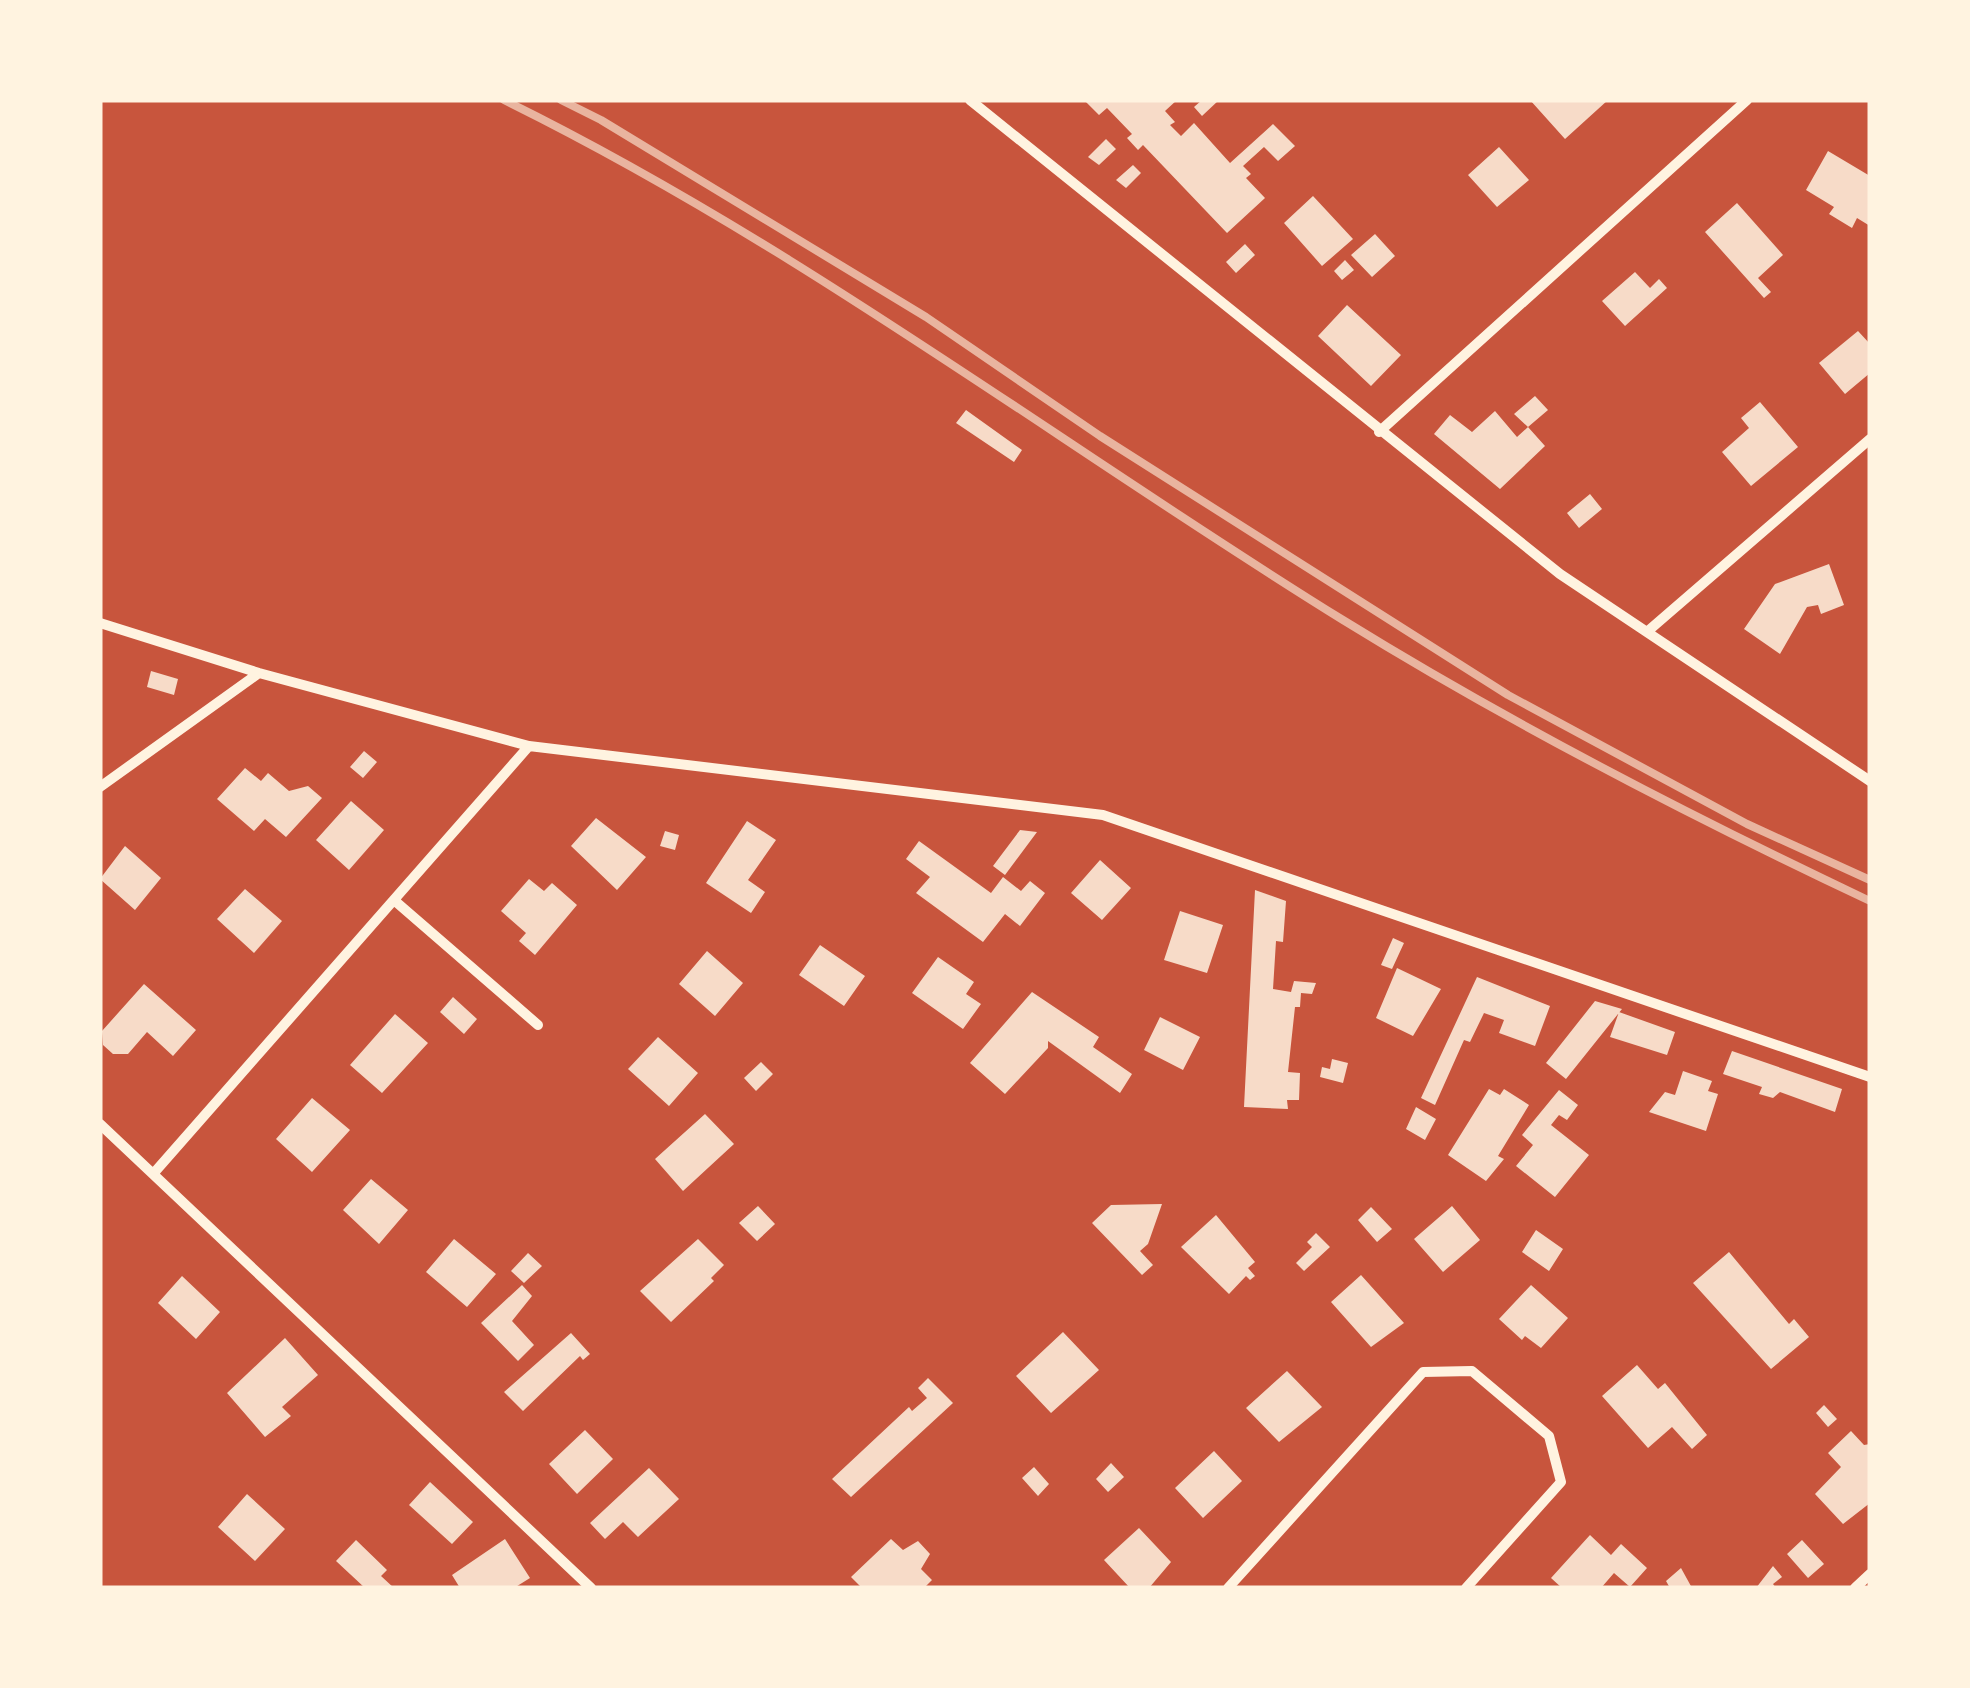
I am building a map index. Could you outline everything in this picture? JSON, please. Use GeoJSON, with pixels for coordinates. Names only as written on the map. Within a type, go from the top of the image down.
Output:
{"type":"FeatureCollection","features":[{"type":"Feature","properties":{"kind":"street"},"geometry":{"type":"LineString","coordinates":[[970,100],[1560,574],[1870,781]]}},
{"type":"Feature","properties":{"kind":"street"},"geometry":{"type":"LineString","coordinates":[[1379,432],[1748,100]]}},
{"type":"Feature","properties":{"kind":"street"},"geometry":{"type":"LineString","coordinates":[[1648,631],[1870,440]]}},
{"type":"Feature","properties":{"kind":"street"},"geometry":{"type":"LineString","coordinates":[[100,622],[260,673],[529,746],[1102,814],[1870,1077]]}},
{"type":"Feature","properties":{"kind":"street"},"geometry":{"type":"LineString","coordinates":[[100,787],[260,673]]}},
{"type":"Feature","properties":{"kind":"street"},"geometry":{"type":"LineString","coordinates":[[153,1174],[529,746]]}},
{"type":"Feature","properties":{"kind":"street"},"geometry":{"type":"LineString","coordinates":[[396,901],[538,1025]]}},
{"type":"Feature","properties":{"kind":"street"},"geometry":{"type":"LineString","coordinates":[[100,1124],[591,1588]]}},
{"type":"Feature","properties":{"kind":"street"},"geometry":{"type":"LineString","coordinates":[[1228,1588],[1424,1372],[1472,1371],[1549,1436],[1561,1482],[1466,1588]]}},
{"type":"Feature","properties":{"kind":"street"},"geometry":{"type":"LineString","coordinates":[[1855,1588],[1870,1574]]}},
{"type":"Feature","properties":{"kind":"building"},"geometry":{"type":"Polygon","coordinates":[[[1084,100],[1177,100],[1165,111],[1175,122],[1170,125],[1181,136],[1194,123],[1230,163],[1273,124],[1295,146],[1278,161],[1264,147],[1243,166],[1251,174],[1246,178],[1265,198],[1227,233],[1143,145],[1138,150],[1127,138],[1132,134],[1107,108],[1099,115],[1084,100]]]}},
{"type":"Feature","properties":{"kind":"building"},"geometry":{"type":"Polygon","coordinates":[[[1202,100],[1219,100],[1202,116],[1194,107],[1202,100]]]}},
{"type":"Feature","properties":{"kind":"building"},"geometry":{"type":"Polygon","coordinates":[[[1530,100],[1608,100],[1565,139],[1530,100]]]}},
{"type":"Feature","properties":{"kind":"building"},"geometry":{"type":"Polygon","coordinates":[[[1106,139],[1116,149],[1099,165],[1088,157],[1106,139]]]}},
{"type":"Feature","properties":{"kind":"building"},"geometry":{"type":"Polygon","coordinates":[[[1499,147],[1529,180],[1497,207],[1468,175],[1499,147]]]}},
{"type":"Feature","properties":{"kind":"building"},"geometry":{"type":"Polygon","coordinates":[[[1828,151],[1870,176],[1870,226],[1857,218],[1852,228],[1829,214],[1834,207],[1806,190],[1828,151]]]}},
{"type":"Feature","properties":{"kind":"building"},"geometry":{"type":"Polygon","coordinates":[[[1133,165],[1141,173],[1126,188],[1116,180],[1133,165]]]}},
{"type":"Feature","properties":{"kind":"building"},"geometry":{"type":"Polygon","coordinates":[[[1313,196],[1353,239],[1322,266],[1284,223],[1313,196]]]}},
{"type":"Feature","properties":{"kind":"building"},"geometry":{"type":"Polygon","coordinates":[[[1737,203],[1783,255],[1758,278],[1771,292],[1764,298],[1705,232],[1737,203]]]}},
{"type":"Feature","properties":{"kind":"building"},"geometry":{"type":"Polygon","coordinates":[[[1375,234],[1395,256],[1372,277],[1351,255],[1375,234]]]}},
{"type":"Feature","properties":{"kind":"building"},"geometry":{"type":"Polygon","coordinates":[[[1245,244],[1255,255],[1236,273],[1226,262],[1245,244]]]}},
{"type":"Feature","properties":{"kind":"building"},"geometry":{"type":"Polygon","coordinates":[[[1345,260],[1354,270],[1342,280],[1334,271],[1345,260]]]}},
{"type":"Feature","properties":{"kind":"building"},"geometry":{"type":"Polygon","coordinates":[[[1635,272],[1650,288],[1659,279],[1667,288],[1625,326],[1602,301],[1635,272]]]}},
{"type":"Feature","properties":{"kind":"building"},"geometry":{"type":"Polygon","coordinates":[[[1347,305],[1401,355],[1371,386],[1318,336],[1347,305]]]}},
{"type":"Feature","properties":{"kind":"building"},"geometry":{"type":"Polygon","coordinates":[[[1858,331],[1870,344],[1870,373],[1845,394],[1819,363],[1858,331]]]}},
{"type":"Feature","properties":{"kind":"building"},"geometry":{"type":"Polygon","coordinates":[[[1535,396],[1548,410],[1528,427],[1514,414],[1535,396]]]}},
{"type":"Feature","properties":{"kind":"building"},"geometry":{"type":"Polygon","coordinates":[[[1760,402],[1798,447],[1751,486],[1722,452],[1749,428],[1741,418],[1760,402]]]}},
{"type":"Feature","properties":{"kind":"building"},"geometry":{"type":"Polygon","coordinates":[[[966,410],[1022,450],[1014,462],[956,423],[966,410]]]}},
{"type":"Feature","properties":{"kind":"building"},"geometry":{"type":"Polygon","coordinates":[[[1495,411],[1517,437],[1528,427],[1545,446],[1500,489],[1434,434],[1450,415],[1472,432],[1495,411]]]}},
{"type":"Feature","properties":{"kind":"building"},"geometry":{"type":"Polygon","coordinates":[[[1590,494],[1602,509],[1579,528],[1567,513],[1590,494]]]}},
{"type":"Feature","properties":{"kind":"building"},"geometry":{"type":"Polygon","coordinates":[[[1829,564],[1844,605],[1821,614],[1818,605],[1807,607],[1780,654],[1744,629],[1775,584],[1829,564]]]}},
{"type":"Feature","properties":{"kind":"building"},"geometry":{"type":"Polygon","coordinates":[[[151,671],[178,679],[174,695],[147,687],[151,671]]]}},
{"type":"Feature","properties":{"kind":"building"},"geometry":{"type":"Polygon","coordinates":[[[364,751],[377,762],[363,778],[350,767],[364,751]]]}},
{"type":"Feature","properties":{"kind":"building"},"geometry":{"type":"Polygon","coordinates":[[[245,768],[261,781],[268,773],[289,791],[308,786],[322,798],[286,837],[265,819],[254,831],[217,799],[245,768]]]}},
{"type":"Feature","properties":{"kind":"building"},"geometry":{"type":"Polygon","coordinates":[[[351,801],[384,830],[349,870],[316,840],[351,801]]]}},
{"type":"Feature","properties":{"kind":"building"},"geometry":{"type":"Polygon","coordinates":[[[596,818],[646,857],[617,890],[571,846],[596,818]]]}},
{"type":"Feature","properties":{"kind":"building"},"geometry":{"type":"Polygon","coordinates":[[[747,821],[776,840],[748,880],[765,892],[751,913],[706,883],[747,821]]]}},
{"type":"Feature","properties":{"kind":"building"},"geometry":{"type":"Polygon","coordinates":[[[1020,830],[1037,832],[1005,875],[993,866],[1020,830]]]}},
{"type":"Feature","properties":{"kind":"building"},"geometry":{"type":"Polygon","coordinates":[[[665,831],[679,835],[675,850],[660,846],[665,831]]]}},
{"type":"Feature","properties":{"kind":"building"},"geometry":{"type":"Polygon","coordinates":[[[919,841],[991,893],[1003,877],[1021,891],[1030,881],[1045,893],[1020,926],[1005,914],[983,942],[916,893],[930,877],[906,859],[919,841]]]}},
{"type":"Feature","properties":{"kind":"building"},"geometry":{"type":"Polygon","coordinates":[[[125,846],[161,878],[135,910],[100,879],[125,846]]]}},
{"type":"Feature","properties":{"kind":"building"},"geometry":{"type":"Polygon","coordinates":[[[1100,860],[1131,888],[1102,920],[1071,893],[1100,860]]]}},
{"type":"Feature","properties":{"kind":"building"},"geometry":{"type":"Polygon","coordinates":[[[529,879],[544,891],[552,883],[577,905],[535,955],[519,941],[526,933],[501,911],[529,879]]]}},
{"type":"Feature","properties":{"kind":"building"},"geometry":{"type":"Polygon","coordinates":[[[245,889],[282,921],[254,953],[217,919],[245,889]]]}},
{"type":"Feature","properties":{"kind":"building"},"geometry":{"type":"Polygon","coordinates":[[[1255,890],[1286,901],[1283,942],[1276,941],[1273,989],[1291,992],[1294,981],[1316,983],[1312,994],[1301,993],[1300,1007],[1295,1007],[1288,1072],[1300,1073],[1299,1100],[1287,1100],[1288,1109],[1244,1107],[1255,890]]]}},
{"type":"Feature","properties":{"kind":"building"},"geometry":{"type":"Polygon","coordinates":[[[1180,911],[1223,925],[1207,973],[1164,960],[1180,911]]]}},
{"type":"Feature","properties":{"kind":"building"},"geometry":{"type":"Polygon","coordinates":[[[1393,938],[1404,943],[1392,969],[1381,965],[1393,938]]]}},
{"type":"Feature","properties":{"kind":"building"},"geometry":{"type":"Polygon","coordinates":[[[820,945],[865,976],[844,1006],[799,975],[820,945]]]}},
{"type":"Feature","properties":{"kind":"building"},"geometry":{"type":"Polygon","coordinates":[[[707,951],[743,983],[715,1016],[679,984],[707,951]]]}},
{"type":"Feature","properties":{"kind":"building"},"geometry":{"type":"Polygon","coordinates":[[[938,957],[974,982],[966,994],[981,1004],[963,1029],[912,993],[938,957]]]}},
{"type":"Feature","properties":{"kind":"building"},"geometry":{"type":"Polygon","coordinates":[[[1397,968],[1441,989],[1413,1036],[1376,1018],[1397,968]]]}},
{"type":"Feature","properties":{"kind":"building"},"geometry":{"type":"Polygon","coordinates":[[[1477,977],[1550,1006],[1535,1046],[1499,1033],[1504,1020],[1484,1013],[1470,1042],[1464,1040],[1435,1105],[1421,1098],[1477,977]]]}},
{"type":"Feature","properties":{"kind":"building"},"geometry":{"type":"Polygon","coordinates":[[[144,984],[196,1030],[173,1056],[147,1032],[128,1054],[113,1054],[103,1045],[102,1031],[144,984]]]}},
{"type":"Feature","properties":{"kind":"building"},"geometry":{"type":"Polygon","coordinates":[[[1032,992],[1099,1037],[1093,1047],[1132,1074],[1120,1093],[1048,1041],[1048,1048],[1005,1094],[970,1063],[1032,992]]]}},
{"type":"Feature","properties":{"kind":"building"},"geometry":{"type":"Polygon","coordinates":[[[453,997],[477,1019],[464,1034],[440,1012],[453,997]]]}},
{"type":"Feature","properties":{"kind":"building"},"geometry":{"type":"Polygon","coordinates":[[[1595,1001],[1622,1009],[1566,1079],[1546,1063],[1595,1001]]]}},
{"type":"Feature","properties":{"kind":"building"},"geometry":{"type":"Polygon","coordinates":[[[1619,1012],[1675,1032],[1667,1055],[1610,1037],[1619,1012]]]}},
{"type":"Feature","properties":{"kind":"building"},"geometry":{"type":"Polygon","coordinates":[[[395,1014],[428,1043],[382,1093],[350,1065],[395,1014]]]}},
{"type":"Feature","properties":{"kind":"building"},"geometry":{"type":"Polygon","coordinates":[[[1160,1017],[1200,1037],[1183,1070],[1144,1050],[1160,1017]]]}},
{"type":"Feature","properties":{"kind":"building"},"geometry":{"type":"Polygon","coordinates":[[[658,1037],[698,1073],[669,1106],[628,1069],[658,1037]]]}},
{"type":"Feature","properties":{"kind":"building"},"geometry":{"type":"Polygon","coordinates":[[[1732,1051],[1842,1089],[1835,1112],[1780,1092],[1773,1098],[1759,1094],[1762,1087],[1723,1074],[1732,1051]]]}},
{"type":"Feature","properties":{"kind":"building"},"geometry":{"type":"Polygon","coordinates":[[[1332,1059],[1348,1063],[1343,1083],[1320,1077],[1322,1067],[1330,1069],[1332,1059]]]}},
{"type":"Feature","properties":{"kind":"building"},"geometry":{"type":"Polygon","coordinates":[[[761,1062],[773,1074],[756,1091],[744,1078],[761,1062]]]}},
{"type":"Feature","properties":{"kind":"building"},"geometry":{"type":"Polygon","coordinates":[[[1683,1071],[1712,1081],[1708,1091],[1718,1094],[1706,1131],[1649,1112],[1665,1092],[1675,1095],[1683,1071]]]}},
{"type":"Feature","properties":{"kind":"building"},"geometry":{"type":"Polygon","coordinates":[[[1489,1089],[1500,1095],[1504,1089],[1529,1105],[1498,1156],[1504,1159],[1486,1181],[1448,1155],[1489,1089]]]}},
{"type":"Feature","properties":{"kind":"building"},"geometry":{"type":"Polygon","coordinates":[[[1559,1090],[1578,1105],[1567,1120],[1559,1115],[1551,1125],[1589,1155],[1555,1197],[1516,1166],[1533,1145],[1522,1135],[1559,1090]]]}},
{"type":"Feature","properties":{"kind":"building"},"geometry":{"type":"Polygon","coordinates":[[[312,1098],[350,1130],[312,1172],[276,1139],[312,1098]]]}},
{"type":"Feature","properties":{"kind":"building"},"geometry":{"type":"Polygon","coordinates":[[[1416,1107],[1436,1119],[1425,1140],[1406,1129],[1416,1107]]]}},
{"type":"Feature","properties":{"kind":"building"},"geometry":{"type":"Polygon","coordinates":[[[705,1114],[734,1144],[683,1191],[655,1159],[705,1114]]]}},
{"type":"Feature","properties":{"kind":"building"},"geometry":{"type":"Polygon","coordinates":[[[371,1179],[408,1210],[379,1244],[343,1210],[371,1179]]]}},
{"type":"Feature","properties":{"kind":"building"},"geometry":{"type":"Polygon","coordinates":[[[1162,1204],[1148,1244],[1140,1251],[1153,1265],[1142,1275],[1092,1223],[1111,1205],[1162,1204]]]}},
{"type":"Feature","properties":{"kind":"building"},"geometry":{"type":"Polygon","coordinates":[[[758,1206],[775,1224],[757,1241],[739,1223],[758,1206]]]}},
{"type":"Feature","properties":{"kind":"building"},"geometry":{"type":"Polygon","coordinates":[[[1452,1206],[1480,1240],[1443,1272],[1414,1239],[1452,1206]]]}},
{"type":"Feature","properties":{"kind":"building"},"geometry":{"type":"Polygon","coordinates":[[[1371,1207],[1392,1229],[1377,1242],[1358,1220],[1371,1207]]]}},
{"type":"Feature","properties":{"kind":"building"},"geometry":{"type":"Polygon","coordinates":[[[1216,1215],[1255,1262],[1248,1268],[1255,1276],[1250,1280],[1246,1276],[1229,1294],[1181,1247],[1216,1215]]]}},
{"type":"Feature","properties":{"kind":"building"},"geometry":{"type":"Polygon","coordinates":[[[1536,1230],[1563,1249],[1549,1271],[1522,1252],[1536,1230]]]}},
{"type":"Feature","properties":{"kind":"building"},"geometry":{"type":"Polygon","coordinates":[[[1316,1233],[1330,1247],[1304,1271],[1296,1263],[1312,1247],[1307,1242],[1316,1233]]]}},
{"type":"Feature","properties":{"kind":"building"},"geometry":{"type":"Polygon","coordinates":[[[454,1239],[496,1274],[467,1307],[426,1272],[454,1239]]]}},
{"type":"Feature","properties":{"kind":"building"},"geometry":{"type":"Polygon","coordinates":[[[698,1239],[724,1265],[711,1278],[714,1281],[671,1322],[640,1291],[698,1239]]]}},
{"type":"Feature","properties":{"kind":"building"},"geometry":{"type":"Polygon","coordinates":[[[1729,1252],[1789,1324],[1794,1319],[1809,1337],[1771,1369],[1693,1283],[1729,1252]]]}},
{"type":"Feature","properties":{"kind":"building"},"geometry":{"type":"Polygon","coordinates":[[[528,1253],[542,1266],[524,1283],[511,1271],[528,1253]]]}},
{"type":"Feature","properties":{"kind":"building"},"geometry":{"type":"Polygon","coordinates":[[[1361,1275],[1404,1323],[1371,1347],[1331,1302],[1361,1275]]]}},
{"type":"Feature","properties":{"kind":"building"},"geometry":{"type":"Polygon","coordinates":[[[182,1276],[220,1312],[196,1339],[158,1303],[182,1276]]]}},
{"type":"Feature","properties":{"kind":"building"},"geometry":{"type":"Polygon","coordinates":[[[522,1285],[532,1296],[512,1321],[534,1345],[518,1361],[481,1323],[522,1285]]]}},
{"type":"Feature","properties":{"kind":"building"},"geometry":{"type":"Polygon","coordinates":[[[1531,1285],[1568,1318],[1541,1348],[1525,1336],[1522,1340],[1499,1319],[1531,1285]]]}},
{"type":"Feature","properties":{"kind":"building"},"geometry":{"type":"Polygon","coordinates":[[[1063,1332],[1099,1370],[1051,1413],[1016,1376],[1063,1332]]]}},
{"type":"Feature","properties":{"kind":"building"},"geometry":{"type":"Polygon","coordinates":[[[571,1333],[590,1354],[583,1360],[580,1356],[523,1411],[504,1392],[571,1333]]]}},
{"type":"Feature","properties":{"kind":"building"},"geometry":{"type":"Polygon","coordinates":[[[285,1338],[318,1375],[282,1407],[291,1416],[265,1437],[227,1393],[285,1338]]]}},
{"type":"Feature","properties":{"kind":"building"},"geometry":{"type":"Polygon","coordinates":[[[1637,1365],[1658,1389],[1665,1383],[1707,1435],[1692,1449],[1672,1427],[1648,1448],[1602,1396],[1637,1365]]]}},
{"type":"Feature","properties":{"kind":"building"},"geometry":{"type":"Polygon","coordinates":[[[1287,1371],[1322,1407],[1279,1442],[1246,1408],[1287,1371]]]}},
{"type":"Feature","properties":{"kind":"building"},"geometry":{"type":"Polygon","coordinates":[[[928,1378],[953,1403],[851,1497],[832,1479],[909,1407],[912,1411],[927,1398],[918,1388],[928,1378]]]}},
{"type":"Feature","properties":{"kind":"building"},"geometry":{"type":"Polygon","coordinates":[[[1824,1405],[1837,1419],[1828,1427],[1816,1413],[1824,1405]]]}},
{"type":"Feature","properties":{"kind":"building"},"geometry":{"type":"Polygon","coordinates":[[[585,1430],[613,1459],[577,1494],[549,1464],[585,1430]]]}},
{"type":"Feature","properties":{"kind":"building"},"geometry":{"type":"Polygon","coordinates":[[[1851,1431],[1864,1445],[1870,1444],[1870,1503],[1843,1524],[1815,1494],[1841,1467],[1828,1453],[1851,1431]]]}},
{"type":"Feature","properties":{"kind":"building"},"geometry":{"type":"Polygon","coordinates":[[[1214,1451],[1242,1481],[1203,1518],[1175,1488],[1214,1451]]]}},
{"type":"Feature","properties":{"kind":"building"},"geometry":{"type":"Polygon","coordinates":[[[1111,1463],[1124,1477],[1108,1492],[1096,1479],[1111,1463]]]}},
{"type":"Feature","properties":{"kind":"building"},"geometry":{"type":"Polygon","coordinates":[[[1034,1467],[1049,1484],[1038,1496],[1022,1478],[1034,1467]]]}},
{"type":"Feature","properties":{"kind":"building"},"geometry":{"type":"Polygon","coordinates":[[[649,1468],[679,1499],[638,1537],[623,1522],[605,1539],[590,1523],[649,1468]]]}},
{"type":"Feature","properties":{"kind":"building"},"geometry":{"type":"Polygon","coordinates":[[[430,1482],[473,1522],[452,1544],[409,1505],[430,1482]]]}},
{"type":"Feature","properties":{"kind":"building"},"geometry":{"type":"Polygon","coordinates":[[[247,1494],[285,1529],[255,1561],[218,1527],[247,1494]]]}},
{"type":"Feature","properties":{"kind":"building"},"geometry":{"type":"Polygon","coordinates":[[[1139,1528],[1171,1562],[1149,1588],[1130,1588],[1104,1560],[1139,1528]]]}},
{"type":"Feature","properties":{"kind":"building"},"geometry":{"type":"Polygon","coordinates":[[[1590,1535],[1611,1555],[1621,1544],[1647,1568],[1630,1587],[1614,1573],[1601,1588],[1562,1588],[1551,1578],[1590,1535]]]}},
{"type":"Feature","properties":{"kind":"building"},"geometry":{"type":"Polygon","coordinates":[[[505,1539],[530,1578],[514,1588],[460,1588],[452,1575],[505,1539]]]}},
{"type":"Feature","properties":{"kind":"building"},"geometry":{"type":"Polygon","coordinates":[[[891,1539],[903,1550],[918,1541],[930,1554],[921,1569],[932,1580],[924,1588],[862,1588],[851,1577],[891,1539]]]}},
{"type":"Feature","properties":{"kind":"building"},"geometry":{"type":"Polygon","coordinates":[[[356,1540],[387,1570],[381,1576],[394,1588],[365,1588],[336,1561],[356,1540]]]}},
{"type":"Feature","properties":{"kind":"building"},"geometry":{"type":"Polygon","coordinates":[[[1802,1540],[1824,1564],[1808,1578],[1787,1554],[1802,1540]]]}},
{"type":"Feature","properties":{"kind":"building"},"geometry":{"type":"Polygon","coordinates":[[[1773,1566],[1782,1577],[1773,1584],[1776,1588],[1756,1588],[1773,1566]]]}},
{"type":"Feature","properties":{"kind":"building"},"geometry":{"type":"Polygon","coordinates":[[[1681,1568],[1692,1588],[1670,1588],[1666,1581],[1681,1568]]]}},
{"type":"Feature","properties":{"kind":"railway"},"geometry":{"type":"LineString","coordinates":[[504,100],[614,157],[826,283],[1239,554],[1407,659],[1603,768],[1870,901]]}},
{"type":"Feature","properties":{"kind":"railway"},"geometry":{"type":"LineString","coordinates":[[561,100],[601,120],[926,317],[1100,436],[1508,695],[1747,824],[1870,880]]}}]}
